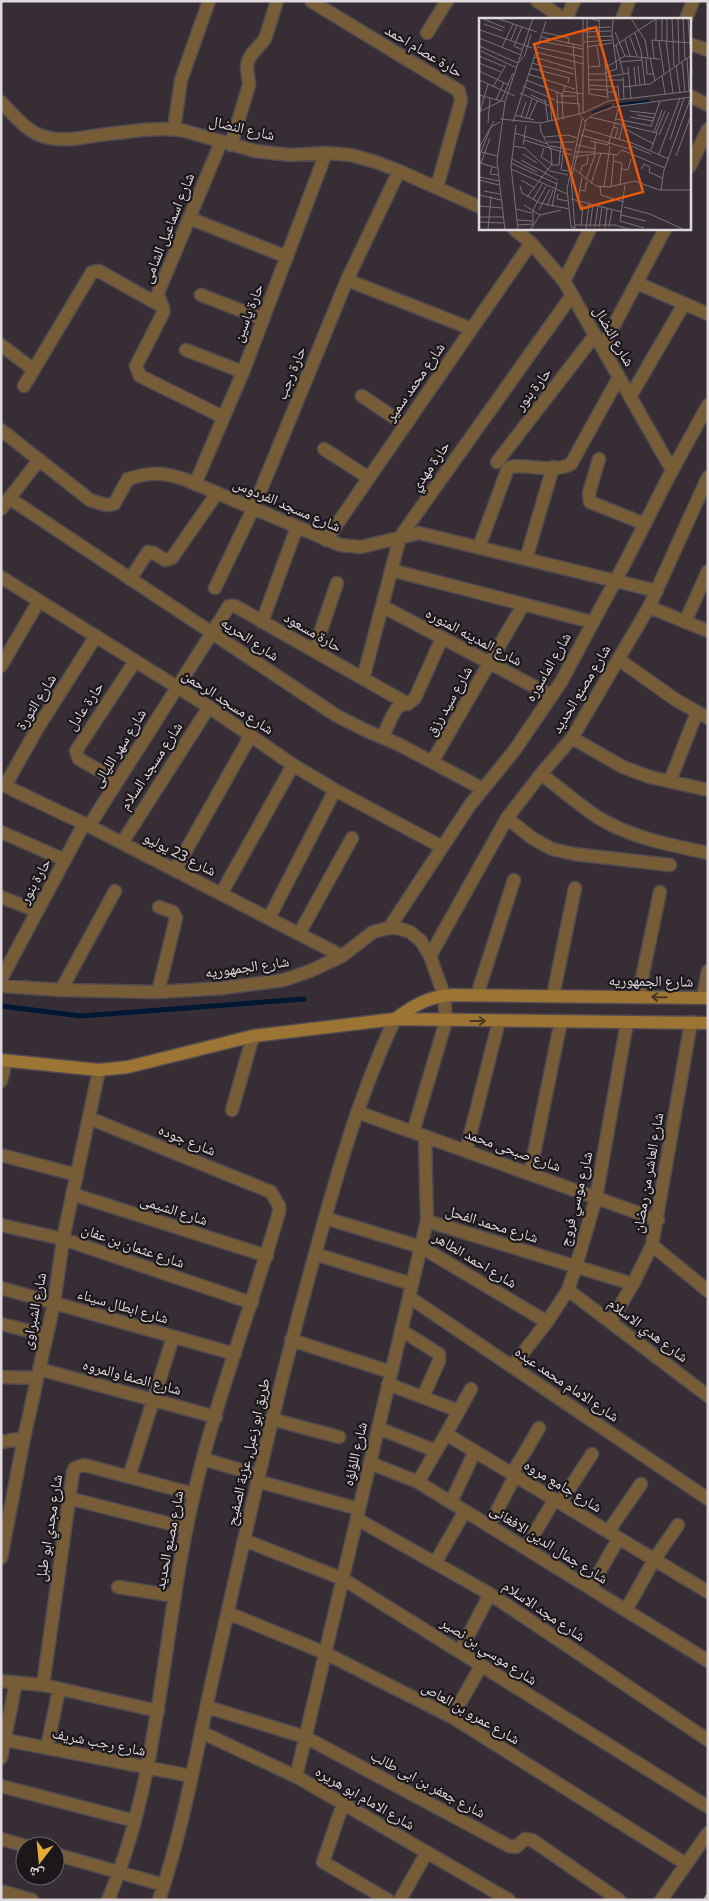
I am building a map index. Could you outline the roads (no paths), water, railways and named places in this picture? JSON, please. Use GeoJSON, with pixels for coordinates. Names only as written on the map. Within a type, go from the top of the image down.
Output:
{"type":"FeatureCollection","features":[{"type":"Feature","properties":{"kind":"main road","name":"شارع الجمهوريه"},"geometry":{"type":"LineString","coordinates":[[395,1019],[415,1004],[444,995],[705,998]]}},
{"type":"Feature","properties":{"kind":"main road"},"geometry":{"type":"LineString","coordinates":[[4,1061],[99,1070],[152,1063],[253,1036],[395,1019],[708,1023]]}},
{"type":"Feature","properties":{"kind":"street"},"geometry":{"type":"LineString","coordinates":[[174,129],[181,80],[209,1]]}},
{"type":"Feature","properties":{"kind":"street","name":"شارع اسماعيل الشامى"},"geometry":{"type":"LineString","coordinates":[[223,418],[140,376],[136,366],[163,313],[164,307],[158,293],[189,218],[226,143],[249,85],[248,61],[265,39],[278,1]]}},
{"type":"Feature","properties":{"kind":"street","name":"حارة عصام احمد"},"geometry":{"type":"LineString","coordinates":[[311,1],[459,91],[462,97],[437,187]]}},
{"type":"Feature","properties":{"kind":"street"},"geometry":{"type":"LineString","coordinates":[[427,33],[447,1]]}},
{"type":"Feature","properties":{"kind":"street"},"geometry":{"type":"LineString","coordinates":[[536,1],[563,18]]}},
{"type":"Feature","properties":{"kind":"street"},"geometry":{"type":"LineString","coordinates":[[566,18],[574,1]]}},
{"type":"Feature","properties":{"kind":"street"},"geometry":{"type":"LineString","coordinates":[[622,18],[629,1]]}},
{"type":"Feature","properties":{"kind":"street"},"geometry":{"type":"LineString","coordinates":[[686,18],[693,1]]}},
{"type":"Feature","properties":{"kind":"street"},"geometry":{"type":"LineString","coordinates":[[692,45],[708,50]]}},
{"type":"Feature","properties":{"kind":"street"},"geometry":{"type":"LineString","coordinates":[[692,97],[708,105]]}},
{"type":"Feature","properties":{"kind":"street","name":"شارع النضال"},"geometry":{"type":"LineString","coordinates":[[1,102],[34,133],[50,139],[66,140],[124,132],[174,129],[255,151],[290,155],[326,153],[351,155],[376,162],[479,205]]}},
{"type":"Feature","properties":{"kind":"street"},"geometry":{"type":"LineString","coordinates":[[692,162],[708,129]]}},
{"type":"Feature","properties":{"kind":"street","name":"حارة ياسين"},"geometry":{"type":"LineString","coordinates":[[195,484],[243,372],[326,153]]}},
{"type":"Feature","properties":{"kind":"street","name":"حارة رجب"},"geometry":{"type":"LineString","coordinates":[[216,588],[253,509],[347,280],[399,171]]}},
{"type":"Feature","properties":{"kind":"street"},"geometry":{"type":"LineString","coordinates":[[189,218],[287,257]]}},
{"type":"Feature","properties":{"kind":"street","name":"شارع النضال"},"geometry":{"type":"LineString","coordinates":[[515,230],[531,243],[564,281],[672,470]]}},
{"type":"Feature","properties":{"kind":"street"},"geometry":{"type":"LineString","coordinates":[[564,281],[590,230]]}},
{"type":"Feature","properties":{"kind":"street"},"geometry":{"type":"LineString","coordinates":[[602,348],[664,230]]}},
{"type":"Feature","properties":{"kind":"street","name":"شارع محمد سمير"},"geometry":{"type":"LineString","coordinates":[[326,540],[531,243]]}},
{"type":"Feature","properties":{"kind":"street"},"geometry":{"type":"LineString","coordinates":[[24,386],[92,272],[99,271],[164,307]]}},
{"type":"Feature","properties":{"kind":"street"},"geometry":{"type":"LineString","coordinates":[[347,280],[472,329]]}},
{"type":"Feature","properties":{"kind":"street"},"geometry":{"type":"LineString","coordinates":[[637,282],[708,314]]}},
{"type":"Feature","properties":{"kind":"street"},"geometry":{"type":"LineString","coordinates":[[201,295],[263,319]]}},
{"type":"Feature","properties":{"kind":"street","name":"حارة مهدي"},"geometry":{"type":"LineString","coordinates":[[363,679],[400,536],[572,295]]}},
{"type":"Feature","properties":{"kind":"street"},"geometry":{"type":"LineString","coordinates":[[630,397],[684,304]]}},
{"type":"Feature","properties":{"kind":"street","name":"حارة بنور"},"geometry":{"type":"LineString","coordinates":[[497,462],[595,335]]}},
{"type":"Feature","properties":{"kind":"street"},"geometry":{"type":"LineString","coordinates":[[1,345],[34,370]]}},
{"type":"Feature","properties":{"kind":"street"},"geometry":{"type":"LineString","coordinates":[[186,350],[243,372]]}},
{"type":"Feature","properties":{"kind":"street"},"geometry":{"type":"LineString","coordinates":[[479,547],[508,468],[512,466],[540,469],[568,466],[573,461],[619,377]]}},
{"type":"Feature","properties":{"kind":"street"},"geometry":{"type":"LineString","coordinates":[[362,396],[405,425]]}},
{"type":"Feature","properties":{"kind":"street","name":"شارع الماسوره"},"geometry":{"type":"LineString","coordinates":[[389,928],[470,805],[514,751],[552,696],[708,405]]}},
{"type":"Feature","properties":{"kind":"street","name":"شارع مسجد الفردوس"},"geometry":{"type":"LineString","coordinates":[[1,430],[90,500],[106,505],[114,504],[128,479],[147,473],[166,473],[340,545],[362,547],[382,543],[400,536],[419,533],[657,591]]}},
{"type":"Feature","properties":{"kind":"street"},"geometry":{"type":"LineString","coordinates":[[324,449],[369,478]]}},
{"type":"Feature","properties":{"kind":"street"},"geometry":{"type":"LineString","coordinates":[[1,509],[40,460]]}},
{"type":"Feature","properties":{"kind":"street"},"geometry":{"type":"LineString","coordinates":[[599,460],[588,496],[590,502],[645,524]]}},
{"type":"Feature","properties":{"kind":"street"},"geometry":{"type":"LineString","coordinates":[[526,559],[554,467]]}},
{"type":"Feature","properties":{"kind":"street","name":"شارع مصنع الحديد"},"geometry":{"type":"LineString","coordinates":[[430,956],[507,818],[572,738],[649,607],[708,477]]}},
{"type":"Feature","properties":{"kind":"street"},"geometry":{"type":"LineString","coordinates":[[130,579],[148,552],[154,553],[165,560],[172,558],[216,493]]}},
{"type":"Feature","properties":{"kind":"street","name":"شارع الحريه"},"geometry":{"type":"LineString","coordinates":[[9,498],[337,716],[383,737],[483,789]]}},
{"type":"Feature","properties":{"kind":"street"},"geometry":{"type":"LineString","coordinates":[[262,622],[297,527]]}},
{"type":"Feature","properties":{"kind":"street"},"geometry":{"type":"LineString","coordinates":[[391,570],[592,622]]}},
{"type":"Feature","properties":{"kind":"street"},"geometry":{"type":"LineString","coordinates":[[685,622],[708,571]]}},
{"type":"Feature","properties":{"kind":"street","name":"شارع مسجد الرحمن"},"geometry":{"type":"LineString","coordinates":[[1,577],[209,707],[293,765],[335,790],[442,847]]}},
{"type":"Feature","properties":{"kind":"street"},"geometry":{"type":"LineString","coordinates":[[314,651],[337,583]]}},
{"type":"Feature","properties":{"kind":"street"},"geometry":{"type":"LineString","coordinates":[[1,666],[39,600]]}},
{"type":"Feature","properties":{"kind":"street","name":"شارع سيد رزق"},"geometry":{"type":"LineString","coordinates":[[432,762],[523,605]]}},
{"type":"Feature","properties":{"kind":"street","name":"حارة مسعود"},"geometry":{"type":"LineString","coordinates":[[212,633],[230,606],[234,606],[408,704]]}},
{"type":"Feature","properties":{"kind":"street","name":"شارع المدينه المنوره"},"geometry":{"type":"LineString","coordinates":[[382,606],[552,696]]}},
{"type":"Feature","properties":{"kind":"street"},"geometry":{"type":"LineString","coordinates":[[649,607],[708,631]]}},
{"type":"Feature","properties":{"kind":"street","name":"شارع سهر الليالى"},"geometry":{"type":"LineString","coordinates":[[87,825],[118,781],[212,633]]}},
{"type":"Feature","properties":{"kind":"street","name":"شارع الثورة"},"geometry":{"type":"LineString","coordinates":[[3,785],[96,636]]}},
{"type":"Feature","properties":{"kind":"street"},"geometry":{"type":"LineString","coordinates":[[383,737],[397,708],[402,704],[408,704],[415,698],[442,638]]}},
{"type":"Feature","properties":{"kind":"street"},"geometry":{"type":"LineString","coordinates":[[618,659],[676,700],[702,715],[670,781]]}},
{"type":"Feature","properties":{"kind":"street","name":"حارة عادل"},"geometry":{"type":"LineString","coordinates":[[118,781],[79,759],[76,751],[135,661]]}},
{"type":"Feature","properties":{"kind":"street","name":"شارع مسجد السلام"},"geometry":{"type":"LineString","coordinates":[[122,843],[209,707]]}},
{"type":"Feature","properties":{"kind":"street"},"geometry":{"type":"LineString","coordinates":[[175,870],[251,735]]}},
{"type":"Feature","properties":{"kind":"street"},"geometry":{"type":"LineString","coordinates":[[572,738],[623,768],[650,777],[708,790]]}},
{"type":"Feature","properties":{"kind":"street"},"geometry":{"type":"LineString","coordinates":[[222,894],[293,765]]}},
{"type":"Feature","properties":{"kind":"street"},"geometry":{"type":"LineString","coordinates":[[541,774],[599,818],[628,833],[660,843],[708,853]]}},
{"type":"Feature","properties":{"kind":"street","name":"شارع 23 يوليو"},"geometry":{"type":"LineString","coordinates":[[3,785],[87,825],[342,956]]}},
{"type":"Feature","properties":{"kind":"street"},"geometry":{"type":"LineString","coordinates":[[268,918],[335,790]]}},
{"type":"Feature","properties":{"kind":"street"},"geometry":{"type":"LineString","coordinates":[[507,818],[532,838],[552,849],[574,854],[670,865]]}},
{"type":"Feature","properties":{"kind":"street","name":"حارة بنور"},"geometry":{"type":"LineString","coordinates":[[1,980],[65,860],[87,825]]}},
{"type":"Feature","properties":{"kind":"street"},"geometry":{"type":"LineString","coordinates":[[1,832],[65,860]]}},
{"type":"Feature","properties":{"kind":"street"},"geometry":{"type":"LineString","coordinates":[[299,934],[352,838]]}},
{"type":"Feature","properties":{"kind":"street"},"geometry":{"type":"LineString","coordinates":[[477,995],[514,880]]}},
{"type":"Feature","properties":{"kind":"street"},"geometry":{"type":"LineString","coordinates":[[553,996],[575,888]]}},
{"type":"Feature","properties":{"kind":"street"},"geometry":{"type":"LineString","coordinates":[[61,990],[115,891]]}},
{"type":"Feature","properties":{"kind":"street"},"geometry":{"type":"LineString","coordinates":[[638,997],[660,892]]}},
{"type":"Feature","properties":{"kind":"street"},"geometry":{"type":"LineString","coordinates":[[1,897],[37,911]]}},
{"type":"Feature","properties":{"kind":"street"},"geometry":{"type":"LineString","coordinates":[[158,992],[176,918],[173,912],[159,907]]}},
{"type":"Feature","properties":{"kind":"street"},"geometry":{"type":"LineString","coordinates":[[389,928],[398,928],[410,932],[420,941],[430,956],[444,995],[446,1021],[419,1134]]}},
{"type":"Feature","properties":{"kind":"street","name":"شارع الجمهوريه"},"geometry":{"type":"LineString","coordinates":[[1,986],[61,990],[158,992],[223,988],[284,980],[310,972],[342,956],[373,932],[389,928]]}},
{"type":"Feature","properties":{"kind":"street"},"geometry":{"type":"LineString","coordinates":[[705,998],[708,971]]}},
{"type":"Feature","properties":{"kind":"street","name":"طريق ابو زعبل, عزبة الصفيح"},"geometry":{"type":"LineString","coordinates":[[159,1900],[179,1831],[271,1419],[314,1254],[357,1112],[381,1049],[395,1019]]}},
{"type":"Feature","properties":{"kind":"street"},"geometry":{"type":"LineString","coordinates":[[466,1151],[499,1021]]}},
{"type":"Feature","properties":{"kind":"street"},"geometry":{"type":"LineString","coordinates":[[530,1174],[561,1021]]}},
{"type":"Feature","properties":{"kind":"street","name":"شارع موسي فروج"},"geometry":{"type":"LineString","coordinates":[[512,1367],[547,1322],[568,1290],[576,1266],[596,1198],[627,1022]]}},
{"type":"Feature","properties":{"kind":"street","name":"شارع العاشر من رمضان"},"geometry":{"type":"LineString","coordinates":[[611,1321],[633,1284],[652,1245],[658,1220],[691,1022]]}},
{"type":"Feature","properties":{"kind":"street"},"geometry":{"type":"LineString","coordinates":[[232,1110],[253,1036]]}},
{"type":"Feature","properties":{"kind":"street"},"geometry":{"type":"LineString","coordinates":[[1,1081],[4,1061]]}},
{"type":"Feature","properties":{"kind":"street","name":"شارع الشبراوى"},"geometry":{"type":"LineString","coordinates":[[1,1558],[24,1438],[54,1303],[63,1239],[72,1194],[99,1070]]}},
{"type":"Feature","properties":{"kind":"street","name":"شارع صبحى محمد"},"geometry":{"type":"LineString","coordinates":[[357,1112],[658,1220]]}},
{"type":"Feature","properties":{"kind":"street","name":"شارع جوده"},"geometry":{"type":"LineString","coordinates":[[90,1118],[271,1192]]}},
{"type":"Feature","properties":{"kind":"street","name":"شارع اللؤلؤه"},"geometry":{"type":"LineString","coordinates":[[296,1777],[427,1221],[419,1134]]}},
{"type":"Feature","properties":{"kind":"street"},"geometry":{"type":"LineString","coordinates":[[1,1155],[77,1175]]}},
{"type":"Feature","properties":{"kind":"street","name":"شارع مصنع الحديد"},"geometry":{"type":"LineString","coordinates":[[108,1900],[120,1872],[135,1821],[158,1711],[175,1596],[194,1494],[279,1212],[279,1206],[271,1192]]}},
{"type":"Feature","properties":{"kind":"street","name":"شارع الشيمى"},"geometry":{"type":"LineString","coordinates":[[72,1194],[267,1256]]}},
{"type":"Feature","properties":{"kind":"street","name":"شارع احمد الطاهر"},"geometry":{"type":"LineString","coordinates":[[325,1218],[421,1246],[547,1322]]}},
{"type":"Feature","properties":{"kind":"street","name":"شارع محمد الفحل"},"geometry":{"type":"LineString","coordinates":[[427,1221],[633,1284]]}},
{"type":"Feature","properties":{"kind":"street","name":"شارع عثمان بن عفان"},"geometry":{"type":"LineString","coordinates":[[1,1225],[63,1239],[252,1303]]}},
{"type":"Feature","properties":{"kind":"street"},"geometry":{"type":"LineString","coordinates":[[652,1245],[708,1290]]}},
{"type":"Feature","properties":{"kind":"street"},"geometry":{"type":"LineString","coordinates":[[314,1254],[412,1284]]}},
{"type":"Feature","properties":{"kind":"street","name":"شارع ابطال سيناء"},"geometry":{"type":"LineString","coordinates":[[1,1288],[235,1354]]}},
{"type":"Feature","properties":{"kind":"street","name":"شارع هدي الاسلام"},"geometry":{"type":"LineString","coordinates":[[568,1290],[708,1396]]}},
{"type":"Feature","properties":{"kind":"street","name":"شارع الامام محمد عبده"},"geometry":{"type":"LineString","coordinates":[[409,1297],[708,1499]]}},
{"type":"Feature","properties":{"kind":"street"},"geometry":{"type":"LineString","coordinates":[[1,1324],[47,1335]]}},
{"type":"Feature","properties":{"kind":"street"},"geometry":{"type":"LineString","coordinates":[[401,1330],[439,1354],[439,1361],[423,1397]]}},
{"type":"Feature","properties":{"kind":"street"},"geometry":{"type":"LineString","coordinates":[[128,1477],[173,1337]]}},
{"type":"Feature","properties":{"kind":"street"},"geometry":{"type":"LineString","coordinates":[[291,1340],[390,1378],[423,1397],[459,1411]]}},
{"type":"Feature","properties":{"kind":"street","name":"شارع الصفا والمروه"},"geometry":{"type":"LineString","coordinates":[[1,1377],[38,1374],[153,1400],[216,1417]]}},
{"type":"Feature","properties":{"kind":"street"},"geometry":{"type":"LineString","coordinates":[[418,1482],[471,1389]]}},
{"type":"Feature","properties":{"kind":"street"},"geometry":{"type":"LineString","coordinates":[[271,1419],[339,1437]]}},
{"type":"Feature","properties":{"kind":"street"},"geometry":{"type":"LineString","coordinates":[[378,1428],[436,1450]]}},
{"type":"Feature","properties":{"kind":"street"},"geometry":{"type":"LineString","coordinates":[[489,1526],[539,1428]]}},
{"type":"Feature","properties":{"kind":"street","name":"شارع جامع مروه"},"geometry":{"type":"LineString","coordinates":[[446,1434],[708,1592]]}},
{"type":"Feature","properties":{"kind":"street"},"geometry":{"type":"LineString","coordinates":[[1,1442],[24,1438]]}},
{"type":"Feature","properties":{"kind":"street"},"geometry":{"type":"LineString","coordinates":[[450,1502],[475,1451]]}},
{"type":"Feature","properties":{"kind":"street"},"geometry":{"type":"LineString","coordinates":[[526,1548],[592,1454]]}},
{"type":"Feature","properties":{"kind":"street","name":"شارع مجد الاسلام"},"geometry":{"type":"LineString","coordinates":[[203,1459],[358,1514],[435,1563],[490,1594],[708,1740]]}},
{"type":"Feature","properties":{"kind":"street","name":"شارع جمال الدين الافغانى"},"geometry":{"type":"LineString","coordinates":[[370,1463],[418,1482],[708,1661]]}},
{"type":"Feature","properties":{"kind":"street","name":"شارع مجدي ابو طبل"},"geometry":{"type":"LineString","coordinates":[[43,1685],[71,1476],[75,1468],[84,1465],[194,1494]]}},
{"type":"Feature","properties":{"kind":"street"},"geometry":{"type":"LineString","coordinates":[[590,1588],[613,1535],[641,1484]]}},
{"type":"Feature","properties":{"kind":"street"},"geometry":{"type":"LineString","coordinates":[[68,1498],[187,1528]]}},
{"type":"Feature","properties":{"kind":"street"},"geometry":{"type":"LineString","coordinates":[[435,1563],[465,1511]]}},
{"type":"Feature","properties":{"kind":"street"},"geometry":{"type":"LineString","coordinates":[[626,1610],[654,1560],[678,1525]]}},
{"type":"Feature","properties":{"kind":"street","name":"شارع موسي بن نصير"},"geometry":{"type":"LineString","coordinates":[[244,1540],[343,1578],[708,1808]]}},
{"type":"Feature","properties":{"kind":"street"},"geometry":{"type":"LineString","coordinates":[[118,1587],[175,1596]]}},
{"type":"Feature","properties":{"kind":"street"},"geometry":{"type":"LineString","coordinates":[[460,1651],[490,1594]]}},
{"type":"Feature","properties":{"kind":"street","name":"شارع عمرو بن العاص"},"geometry":{"type":"LineString","coordinates":[[228,1613],[325,1653],[452,1717],[686,1864]]}},
{"type":"Feature","properties":{"kind":"street"},"geometry":{"type":"LineString","coordinates":[[452,1717],[481,1666]]}},
{"type":"Feature","properties":{"kind":"street"},"geometry":{"type":"LineString","coordinates":[[1,1681],[43,1685],[158,1711]]}},
{"type":"Feature","properties":{"kind":"street"},"geometry":{"type":"LineString","coordinates":[[1,1758],[3,1739],[16,1682]]}},
{"type":"Feature","properties":{"kind":"street"},"geometry":{"type":"LineString","coordinates":[[47,1748],[59,1689]]}},
{"type":"Feature","properties":{"kind":"street","name":"شارع جعفر بن ابى طالب"},"geometry":{"type":"LineString","coordinates":[[207,1706],[305,1737],[509,1846],[516,1847],[525,1839],[532,1840],[619,1900]]}},
{"type":"Feature","properties":{"kind":"street","name":"شارع الامام ابو هريره"},"geometry":{"type":"LineString","coordinates":[[201,1732],[296,1777],[509,1900]]}},
{"type":"Feature","properties":{"kind":"street","name":"شارع رجب شريف"},"geometry":{"type":"LineString","coordinates":[[3,1739],[191,1776]]}},
{"type":"Feature","properties":{"kind":"street"},"geometry":{"type":"LineString","coordinates":[[1,1786],[135,1821]]}},
{"type":"Feature","properties":{"kind":"street"},"geometry":{"type":"LineString","coordinates":[[344,1804],[323,1862],[388,1900]]}},
{"type":"Feature","properties":{"kind":"street"},"geometry":{"type":"LineString","coordinates":[[661,1900],[708,1833]]}},
{"type":"Feature","properties":{"kind":"street"},"geometry":{"type":"LineString","coordinates":[[1,1839],[15,1843]]}},
{"type":"Feature","properties":{"kind":"street"},"geometry":{"type":"LineString","coordinates":[[400,1900],[427,1852]]}},
{"type":"Feature","properties":{"kind":"street"},"geometry":{"type":"LineString","coordinates":[[65,1857],[164,1885]]}},
{"type":"Feature","properties":{"kind":"street"},"geometry":{"type":"LineString","coordinates":[[1,1891],[32,1900]]}},
{"type":"Feature","properties":{"kind":"waterway"},"geometry":{"type":"LineString","coordinates":[[1,1006],[81,1016],[304,999]]}},
{"type":"Feature","properties":{"kind":"railway"},"geometry":{"type":"LineString","coordinates":[[705,1900],[708,1895]]}}]}
